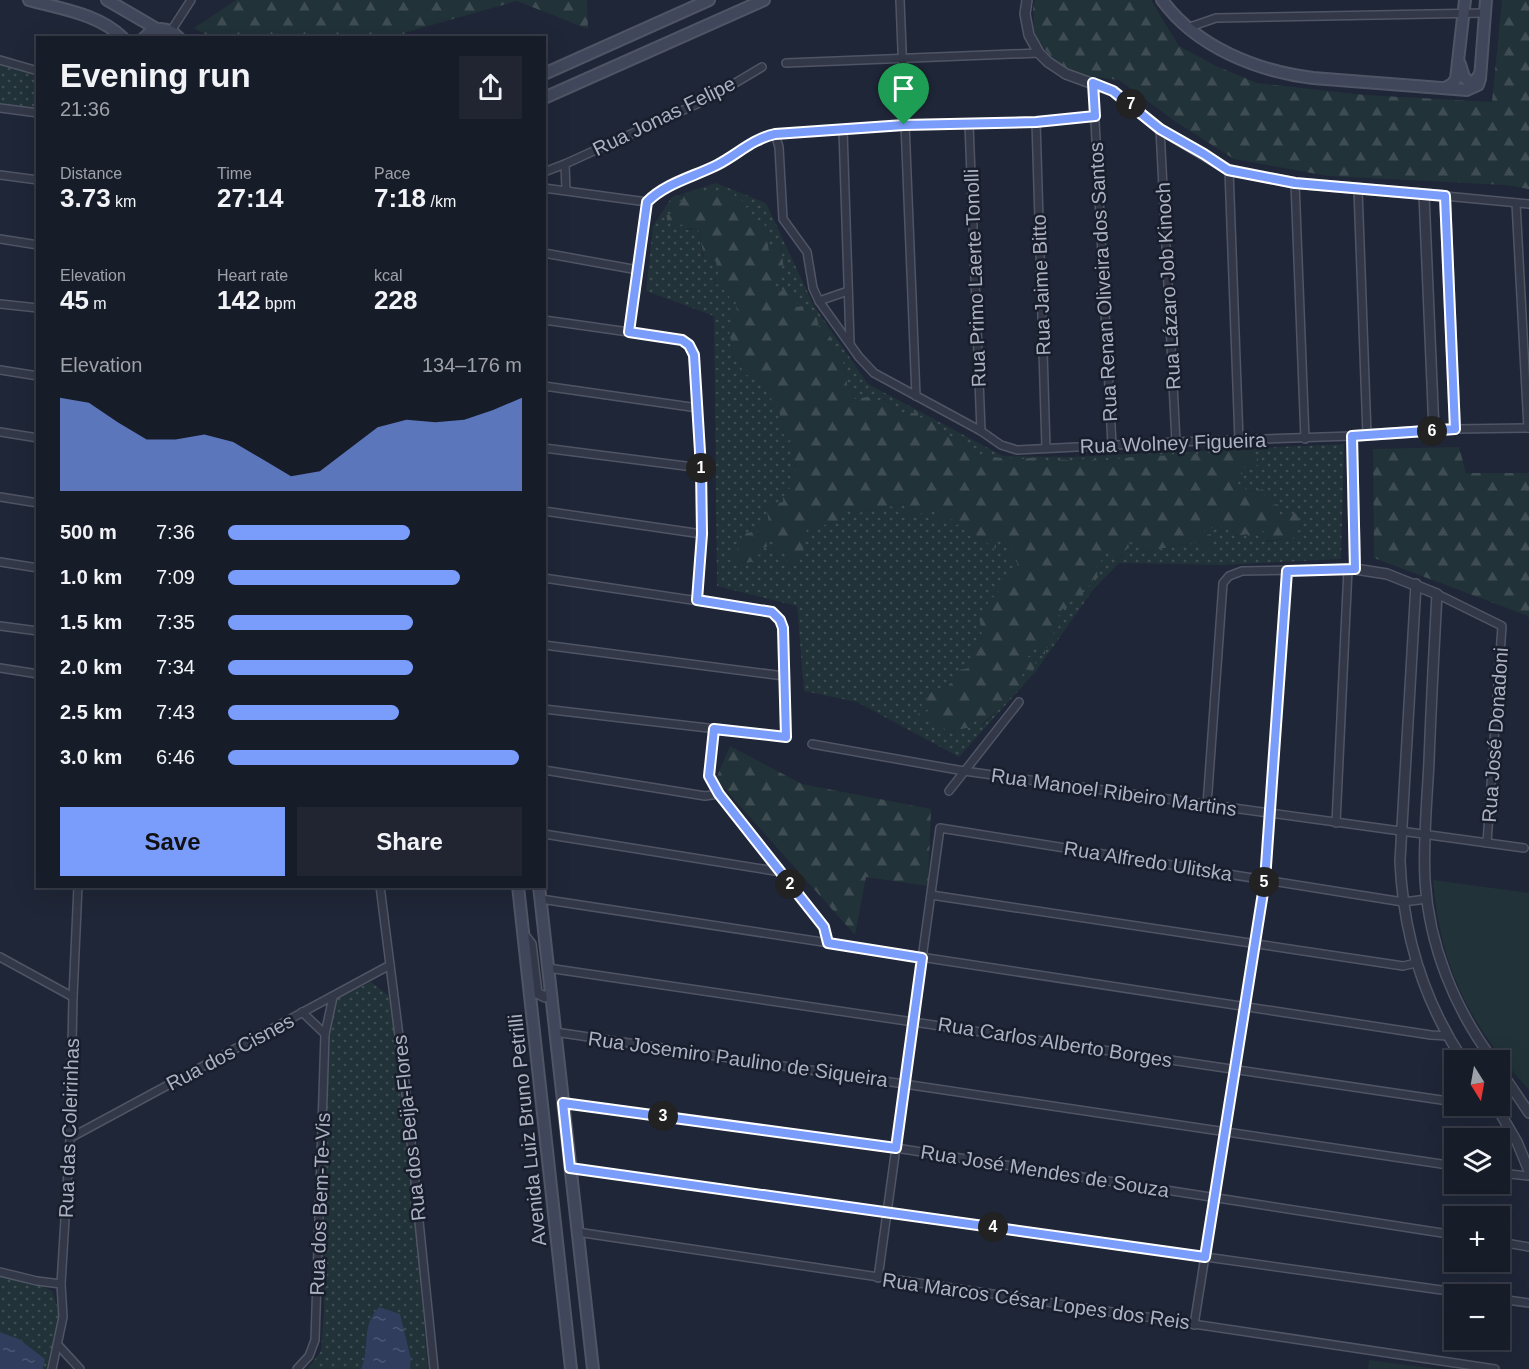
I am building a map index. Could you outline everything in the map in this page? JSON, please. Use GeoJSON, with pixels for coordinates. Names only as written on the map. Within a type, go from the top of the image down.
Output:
{"type":"FeatureCollection","features":[{"type":"Feature","properties":{"kind":"main road"},"geometry":{"type":"LineString","coordinates":[[29,0],[94,19],[116,30],[121,36]]}},
{"type":"Feature","properties":{"kind":"main road"},"geometry":{"type":"LineString","coordinates":[[107,0],[157,29],[175,34]]}},
{"type":"Feature","properties":{"kind":"main road"},"geometry":{"type":"LineString","coordinates":[[546,73],[709,0]]}},
{"type":"Feature","properties":{"kind":"main road"},"geometry":{"type":"LineString","coordinates":[[1162,0],[1188,28],[1207,42],[1237,57],[1292,76],[1467,90],[1478,86],[1486,0]]}},
{"type":"Feature","properties":{"kind":"main road"},"geometry":{"type":"LineString","coordinates":[[1445,88],[1456,79],[1465,0]]}},
{"type":"Feature","properties":{"kind":"main road"},"geometry":{"type":"LineString","coordinates":[[546,97],[759,1]]}},
{"type":"Feature","properties":{"kind":"main road"},"geometry":{"type":"LineString","coordinates":[[146,36],[157,29]]}},
{"type":"Feature","properties":{"kind":"main road"},"geometry":{"type":"LineString","coordinates":[[1459,61],[1464,77],[1469,82],[1475,81],[1481,70]]}},
{"type":"Feature","properties":{"kind":"main road","name":"Avenida Luiz Bruno Petrilli"},"geometry":{"type":"LineString","coordinates":[[518,888],[571,1369]]}},
{"type":"Feature","properties":{"kind":"main road","name":"Avenida Luiz Bruno Petrilli"},"geometry":{"type":"LineString","coordinates":[[539,888],[593,1369]]}},
{"type":"Feature","properties":{"kind":"street"},"geometry":{"type":"LineString","coordinates":[[175,34],[191,0]]}},
{"type":"Feature","properties":{"kind":"street"},"geometry":{"type":"LineString","coordinates":[[900,0],[916,396]]}},
{"type":"Feature","properties":{"kind":"street"},"geometry":{"type":"LineString","coordinates":[[1027,0],[1025,14],[1029,35],[1039,53],[1057,69],[1113,91],[1160,129],[1228,170],[1295,183],[1529,204]]}},
{"type":"Feature","properties":{"kind":"street"},"geometry":{"type":"LineString","coordinates":[[1188,28],[1216,18],[1484,13]]}},
{"type":"Feature","properties":{"kind":"street"},"geometry":{"type":"LineString","coordinates":[[786,63],[1039,53]]}},
{"type":"Feature","properties":{"kind":"street"},"geometry":{"type":"LineString","coordinates":[[0,60],[36,70]]}},
{"type":"Feature","properties":{"kind":"street","name":"Rua Jonas Felipe"},"geometry":{"type":"LineString","coordinates":[[546,171],[711,98],[762,67]]}},
{"type":"Feature","properties":{"kind":"street","name":"Rua Renan Oliveira dos Santos"},"geometry":{"type":"LineString","coordinates":[[1093,83],[1112,445]]}},
{"type":"Feature","properties":{"kind":"street"},"geometry":{"type":"LineString","coordinates":[[0,108],[36,113]]}},
{"type":"Feature","properties":{"kind":"street"},"geometry":{"type":"LineString","coordinates":[[629,332],[647,202],[658,191],[719,164],[761,137],[775,134],[904,125],[1036,122],[1095,116]]}},
{"type":"Feature","properties":{"kind":"street","name":"Rua Jaime Bitto"},"geometry":{"type":"LineString","coordinates":[[1036,122],[1046,448]]}},
{"type":"Feature","properties":{"kind":"street","name":"Rua Primo Laerte Tonolli"},"geometry":{"type":"LineString","coordinates":[[969,124],[981,431]]}},
{"type":"Feature","properties":{"kind":"street","name":"Rua Lázaro Job Kinoch"},"geometry":{"type":"LineString","coordinates":[[1160,129],[1176,442]]}},
{"type":"Feature","properties":{"kind":"street"},"geometry":{"type":"LineString","coordinates":[[843,130],[850,344]]}},
{"type":"Feature","properties":{"kind":"street","name":"Rua Wolney Figueira"},"geometry":{"type":"LineString","coordinates":[[775,134],[779,147],[783,219],[807,252],[813,288],[819,301],[867,368],[981,431],[1001,445],[1017,450],[1176,442],[1305,439],[1455,429],[1529,428]]}},
{"type":"Feature","properties":{"kind":"street"},"geometry":{"type":"LineString","coordinates":[[566,164],[566,190]]}},
{"type":"Feature","properties":{"kind":"street"},"geometry":{"type":"LineString","coordinates":[[1228,170],[1239,440]]}},
{"type":"Feature","properties":{"kind":"street"},"geometry":{"type":"LineString","coordinates":[[0,175],[36,180]]}},
{"type":"Feature","properties":{"kind":"street"},"geometry":{"type":"LineString","coordinates":[[1295,183],[1305,439]]}},
{"type":"Feature","properties":{"kind":"street"},"geometry":{"type":"LineString","coordinates":[[546,188],[647,202]]}},
{"type":"Feature","properties":{"kind":"street"},"geometry":{"type":"LineString","coordinates":[[1358,189],[1367,435]]}},
{"type":"Feature","properties":{"kind":"street"},"geometry":{"type":"LineString","coordinates":[[1424,194],[1434,431]]}},
{"type":"Feature","properties":{"kind":"street"},"geometry":{"type":"LineString","coordinates":[[1445,196],[1455,429]]}},
{"type":"Feature","properties":{"kind":"street"},"geometry":{"type":"LineString","coordinates":[[1516,202],[1529,428]]}},
{"type":"Feature","properties":{"kind":"street"},"geometry":{"type":"LineString","coordinates":[[0,239],[36,245]]}},
{"type":"Feature","properties":{"kind":"street"},"geometry":{"type":"LineString","coordinates":[[546,254],[638,270]]}},
{"type":"Feature","properties":{"kind":"street"},"geometry":{"type":"LineString","coordinates":[[819,301],[848,291]]}},
{"type":"Feature","properties":{"kind":"street"},"geometry":{"type":"LineString","coordinates":[[0,304],[36,308]]}},
{"type":"Feature","properties":{"kind":"street"},"geometry":{"type":"LineString","coordinates":[[546,320],[678,339],[689,345],[694,355],[701,468],[702,534],[697,600]]}},
{"type":"Feature","properties":{"kind":"street"},"geometry":{"type":"LineString","coordinates":[[0,370],[36,376]]}},
{"type":"Feature","properties":{"kind":"street"},"geometry":{"type":"LineString","coordinates":[[546,386],[698,408]]}},
{"type":"Feature","properties":{"kind":"street"},"geometry":{"type":"LineString","coordinates":[[0,432],[36,438]]}},
{"type":"Feature","properties":{"kind":"street"},"geometry":{"type":"LineString","coordinates":[[1336,823],[1352,569],[1352,436]]}},
{"type":"Feature","properties":{"kind":"street"},"geometry":{"type":"LineString","coordinates":[[546,448],[701,468]]}},
{"type":"Feature","properties":{"kind":"street"},"geometry":{"type":"LineString","coordinates":[[0,497],[36,503]]}},
{"type":"Feature","properties":{"kind":"street"},"geometry":{"type":"LineString","coordinates":[[546,511],[702,534]]}},
{"type":"Feature","properties":{"kind":"street"},"geometry":{"type":"LineString","coordinates":[[0,562],[36,568]]}},
{"type":"Feature","properties":{"kind":"street"},"geometry":{"type":"LineString","coordinates":[[1207,805],[1222,586],[1226,579],[1233,573],[1242,571],[1352,569],[1387,574],[1437,594],[1425,835],[1427,899],[1434,937],[1449,983],[1469,1024],[1486,1050]]}},
{"type":"Feature","properties":{"kind":"street"},"geometry":{"type":"LineString","coordinates":[[1194,1325],[1265,880],[1287,571]]}},
{"type":"Feature","properties":{"kind":"street"},"geometry":{"type":"LineString","coordinates":[[546,578],[772,612],[778,616],[783,628],[786,737],[546,709]]}},
{"type":"Feature","properties":{"kind":"street"},"geometry":{"type":"LineString","coordinates":[[1416,584],[1401,832],[1400,861],[1403,902],[1416,963],[1430,1002],[1457,1050]]}},
{"type":"Feature","properties":{"kind":"street","name":"Rua José Donadoni"},"geometry":{"type":"LineString","coordinates":[[1437,594],[1502,626],[1487,843]]}},
{"type":"Feature","properties":{"kind":"street"},"geometry":{"type":"LineString","coordinates":[[0,626],[36,631]]}},
{"type":"Feature","properties":{"kind":"street"},"geometry":{"type":"LineString","coordinates":[[546,645],[784,676]]}},
{"type":"Feature","properties":{"kind":"street"},"geometry":{"type":"LineString","coordinates":[[0,668],[36,674]]}},
{"type":"Feature","properties":{"kind":"street"},"geometry":{"type":"LineString","coordinates":[[949,790],[1019,702]]}},
{"type":"Feature","properties":{"kind":"street"},"geometry":{"type":"LineString","coordinates":[[714,729],[709,776],[719,794],[824,927],[828,943]]}},
{"type":"Feature","properties":{"kind":"street","name":"Rua Manoel Ribeiro Martins"},"geometry":{"type":"LineString","coordinates":[[812,744],[963,771],[1524,848]]}},
{"type":"Feature","properties":{"kind":"street"},"geometry":{"type":"LineString","coordinates":[[546,770],[705,796],[719,794]]}},
{"type":"Feature","properties":{"kind":"street","name":"Rua Alfredo Ulitska"},"geometry":{"type":"LineString","coordinates":[[931,895],[940,828],[1403,902],[1427,899]]}},
{"type":"Feature","properties":{"kind":"street"},"geometry":{"type":"LineString","coordinates":[[546,834],[775,871],[778,868]]}},
{"type":"Feature","properties":{"kind":"street","name":"Rua das Coleirinhas"},"geometry":{"type":"LineString","coordinates":[[52,1369],[63,1317],[61,1284],[70,1138],[78,888]]}},
{"type":"Feature","properties":{"kind":"street","name":"Rua dos Beija-Flores"},"geometry":{"type":"LineString","coordinates":[[380,888],[405,1083],[434,1369]]}},
{"type":"Feature","properties":{"kind":"street"},"geometry":{"type":"LineString","coordinates":[[878,1278],[931,895],[1403,966],[1416,963]]}},
{"type":"Feature","properties":{"kind":"street"},"geometry":{"type":"LineString","coordinates":[[541,899],[1448,1036]]}},
{"type":"Feature","properties":{"kind":"street"},"geometry":{"type":"LineString","coordinates":[[523,934],[531,944],[537,993],[543,996],[551,993]]}},
{"type":"Feature","properties":{"kind":"street"},"geometry":{"type":"LineString","coordinates":[[0,957],[73,997]]}},
{"type":"Feature","properties":{"kind":"street","name":"Rua dos Cisnes"},"geometry":{"type":"LineString","coordinates":[[70,1138],[390,965]]}},
{"type":"Feature","properties":{"kind":"street","name":"Rua Carlos Alberto Borges"},"geometry":{"type":"LineString","coordinates":[[548,968],[1444,1100]]}},
{"type":"Feature","properties":{"kind":"street","name":"Rua dos Bem-Te-Vis"},"geometry":{"type":"LineString","coordinates":[[297,1369],[309,1356],[315,1340],[325,1034],[333,996]]}},
{"type":"Feature","properties":{"kind":"street"},"geometry":{"type":"LineString","coordinates":[[532,1014],[538,1001],[548,1004],[553,1011]]}},
{"type":"Feature","properties":{"kind":"street"},"geometry":{"type":"LineString","coordinates":[[302,1012],[325,1034]]}},
{"type":"Feature","properties":{"kind":"street","name":"Rua Josemiro Paulino de Siqueira"},"geometry":{"type":"LineString","coordinates":[[555,1032],[1444,1164]]}},
{"type":"Feature","properties":{"kind":"street"},"geometry":{"type":"LineString","coordinates":[[1510,1085],[1529,1113]]}},
{"type":"Feature","properties":{"kind":"street","name":"Rua José Mendes de Souza"},"geometry":{"type":"LineString","coordinates":[[563,1103],[896,1148],[1444,1233]]}},
{"type":"Feature","properties":{"kind":"street"},"geometry":{"type":"LineString","coordinates":[[1502,1116],[1517,1142],[1529,1171]]}},
{"type":"Feature","properties":{"kind":"street"},"geometry":{"type":"LineString","coordinates":[[570,1168],[1444,1290]]}},
{"type":"Feature","properties":{"kind":"street"},"geometry":{"type":"LineString","coordinates":[[1510,1174],[1529,1176]]}},
{"type":"Feature","properties":{"kind":"street","name":"Rua Marcos César Lopes dos Reis"},"geometry":{"type":"LineString","coordinates":[[577,1233],[1495,1369]]}},
{"type":"Feature","properties":{"kind":"street"},"geometry":{"type":"LineString","coordinates":[[1510,1244],[1529,1247]]}},
{"type":"Feature","properties":{"kind":"street"},"geometry":{"type":"LineString","coordinates":[[0,1272],[61,1284]]}},
{"type":"Feature","properties":{"kind":"street"},"geometry":{"type":"LineString","coordinates":[[1510,1300],[1529,1303]]}},
{"type":"Feature","properties":{"kind":"street"},"geometry":{"type":"LineString","coordinates":[[58,1345],[81,1369]]}},
{"type":"Feature","properties":{"kind":"green space"},"geometry":{"type":"Polygon","coordinates":[[[236,0],[587,0],[588,29],[517,1],[407,32],[401,36],[208,36],[194,28],[236,0]]]}},
{"type":"Feature","properties":{"kind":"green space"},"geometry":{"type":"Polygon","coordinates":[[[1035,0],[1151,0],[1179,46],[1216,66],[1257,83],[1365,95],[1492,102],[1502,0],[1529,0],[1529,189],[1505,185],[1328,176],[1234,159],[1176,122],[1119,80],[1087,76],[1068,70],[1056,63],[1038,41],[1034,29],[1035,0]]]}},
{"type":"Feature","properties":{"kind":"green space"},"geometry":{"type":"Polygon","coordinates":[[[0,64],[36,74],[36,108],[0,103],[0,64]]]}},
{"type":"Feature","properties":{"kind":"green space"},"geometry":{"type":"Polygon","coordinates":[[[716,183],[766,203],[814,306],[868,384],[1003,456],[1072,457],[1344,444],[1341,559],[1222,565],[1119,563],[1093,590],[1036,671],[959,757],[857,702],[804,691],[797,606],[717,586],[714,316],[646,291],[653,226],[672,197],[716,183]],[[715,189],[681,195],[681,201],[670,203],[672,214],[666,215],[667,221],[673,220],[674,226],[686,224],[687,230],[698,228],[703,257],[709,256],[711,262],[716,261],[719,278],[714,279],[715,285],[720,284],[722,290],[727,289],[730,300],[735,299],[737,311],[732,312],[734,324],[728,325],[734,360],[740,359],[743,376],[755,374],[756,380],[762,379],[764,391],[769,390],[773,407],[778,406],[785,441],[791,440],[796,470],[790,471],[791,476],[797,475],[798,481],[792,482],[793,488],[787,489],[788,495],[783,496],[783,502],[766,505],[769,523],[757,525],[759,536],[754,537],[752,532],[741,534],[743,545],[737,546],[738,552],[727,554],[728,560],[733,559],[735,565],[757,561],[757,555],[762,554],[761,548],[767,547],[766,541],[778,539],[779,545],[773,546],[775,557],[781,556],[780,551],[786,550],[789,567],[800,565],[799,553],[804,552],[802,541],[808,539],[805,522],[811,521],[812,527],[841,522],[840,516],[846,515],[845,509],[851,508],[852,514],[904,504],[907,516],[936,511],[938,522],[955,519],[956,525],[962,524],[963,530],[969,529],[970,535],[976,534],[977,539],[983,539],[984,544],[990,543],[991,549],[996,548],[996,542],[1001,541],[1003,547],[1008,546],[1010,558],[1016,557],[1018,568],[1007,571],[1008,576],[1002,578],[1003,583],[997,585],[999,596],[988,598],[988,604],[983,605],[985,617],[979,618],[982,635],[976,636],[978,648],[972,649],[974,661],[969,662],[970,668],[958,670],[959,676],[953,677],[954,682],[949,684],[949,689],[938,691],[937,686],[931,687],[932,692],[926,694],[927,699],[921,701],[922,706],[928,705],[929,711],[918,713],[919,719],[930,717],[931,722],[937,722],[938,727],[944,726],[945,732],[974,727],[973,721],[979,720],[981,726],[990,719],[1000,704],[1006,703],[1005,697],[1011,696],[1010,691],[1019,686],[1024,670],[1030,669],[1032,673],[1036,666],[1034,657],[1028,657],[1027,651],[1033,650],[1032,644],[1038,643],[1040,655],[1045,654],[1045,648],[1050,647],[1048,635],[1054,634],[1053,629],[1059,627],[1057,616],[1062,615],[1062,609],[1067,608],[1067,602],[1084,599],[1082,587],[1093,585],[1093,579],[1098,578],[1096,567],[1102,565],[1100,554],[1112,552],[1113,558],[1124,556],[1124,550],[1129,548],[1128,543],[1134,542],[1135,547],[1141,547],[1142,552],[1200,542],[1202,548],[1207,547],[1209,552],[1214,552],[1211,534],[1205,535],[1204,529],[1228,525],[1229,531],[1234,530],[1236,536],[1247,534],[1249,539],[1254,538],[1253,533],[1265,531],[1267,542],[1296,537],[1295,531],[1301,530],[1298,513],[1280,516],[1278,504],[1272,505],[1271,499],[1265,500],[1263,489],[1246,492],[1245,486],[1239,487],[1237,475],[1242,474],[1242,468],[1259,465],[1257,454],[1251,455],[1250,449],[1173,456],[1144,455],[1103,461],[1084,459],[1072,462],[1068,459],[1036,463],[1034,457],[1023,459],[994,457],[991,453],[980,455],[979,449],[973,450],[972,444],[966,445],[960,438],[950,437],[932,421],[919,417],[918,412],[912,413],[906,408],[906,414],[895,416],[893,404],[887,405],[885,399],[874,401],[873,396],[855,399],[853,387],[848,388],[840,347],[834,348],[829,332],[825,332],[824,326],[819,327],[815,310],[804,311],[803,306],[797,307],[795,295],[789,296],[787,284],[781,285],[782,291],[776,292],[774,280],[780,279],[778,268],[784,266],[780,244],[774,244],[775,250],[769,251],[764,222],[758,223],[757,217],[751,218],[749,207],[743,208],[741,196],[735,197],[734,191],[716,194],[715,189]]]}},
{"type":"Feature","properties":{"kind":"green space"},"geometry":{"type":"Polygon","coordinates":[[[715,188],[734,191],[741,196],[757,217],[764,222],[774,244],[780,243],[784,267],[781,285],[787,284],[803,305],[815,309],[824,326],[840,347],[848,388],[853,387],[918,411],[919,417],[932,421],[950,437],[960,438],[979,449],[992,453],[994,457],[1023,459],[1035,457],[1036,463],[1059,459],[1103,461],[1144,455],[1250,449],[1257,454],[1259,465],[1245,486],[1246,492],[1263,489],[1283,506],[1298,513],[1301,530],[1296,537],[1261,541],[1237,535],[1229,531],[1228,526],[1211,534],[1214,552],[1208,553],[1201,548],[1200,542],[1142,552],[1135,548],[1134,542],[1125,555],[1113,558],[1102,566],[1098,578],[1084,599],[1068,608],[1046,654],[1040,655],[1038,644],[1028,657],[1034,656],[1036,666],[1031,675],[1006,703],[980,726],[973,721],[974,727],[945,732],[919,719],[918,713],[929,711],[922,706],[921,700],[931,686],[948,683],[958,670],[969,662],[976,636],[982,635],[979,618],[983,605],[1016,557],[1010,558],[1008,546],[991,549],[956,525],[906,516],[904,504],[852,514],[851,508],[841,522],[812,527],[801,565],[789,567],[781,556],[775,557],[773,546],[767,547],[758,561],[734,565],[727,560],[726,554],[737,546],[741,534],[753,531],[759,536],[757,525],[766,505],[782,496],[797,476],[791,476],[790,471],[796,469],[791,441],[785,441],[778,407],[773,407],[756,380],[743,376],[740,359],[734,360],[728,325],[735,299],[729,301],[722,290],[715,285],[716,261],[710,262],[704,257],[698,228],[682,228],[667,221],[667,212],[675,199],[690,193],[715,188]]]}},
{"type":"Feature","properties":{"kind":"green space"},"geometry":{"type":"Polygon","coordinates":[[[1459,447],[1466,473],[1529,473],[1529,620],[1528,616],[1374,558],[1373,449],[1459,447]]]}},
{"type":"Feature","properties":{"kind":"green space"},"geometry":{"type":"Polygon","coordinates":[[[730,746],[802,784],[931,809],[928,886],[866,877],[855,935],[716,779],[730,746]]]}},
{"type":"Feature","properties":{"kind":"green space"},"geometry":{"type":"Polygon","coordinates":[[[1433,880],[1529,893],[1529,1090],[1510,1068],[1510,1050],[1496,1050],[1462,994],[1451,968],[1437,911],[1433,880]]]}},
{"type":"Feature","properties":{"kind":"green space"},"geometry":{"type":"Polygon","coordinates":[[[371,982],[389,996],[402,1083],[428,1369],[410,1369],[411,1359],[390,1312],[379,1307],[370,1322],[361,1369],[308,1369],[321,1351],[324,1309],[323,1234],[329,1031],[338,998],[371,982]]]}},
{"type":"Feature","properties":{"kind":"green space"},"geometry":{"type":"Polygon","coordinates":[[[0,1274],[38,1284],[52,1291],[59,1312],[56,1341],[49,1369],[43,1369],[45,1359],[19,1339],[0,1332],[0,1274]]]}},
{"type":"Feature","properties":{"kind":"green space"},"geometry":{"type":"Polygon","coordinates":[[[1369,1360],[1438,1369],[1368,1369],[1369,1360]]]}},
{"type":"Feature","properties":{"kind":"water"},"geometry":{"type":"Polygon","coordinates":[[[379,1307],[400,1314],[411,1359],[410,1369],[361,1369],[370,1322],[379,1307]]]}},
{"type":"Feature","properties":{"kind":"water"},"geometry":{"type":"Polygon","coordinates":[[[0,1332],[19,1339],[45,1359],[43,1369],[0,1369],[0,1332]]]}},
{"type":"Feature","properties":{"kind":"route"},"geometry":{"type":"LineString","coordinates":[[1093,83],[1113,91],[1160,129],[1228,170],[1295,183],[1445,196],[1455,429],[1352,436],[1355,569],[1287,571],[1265,880],[1205,1257],[570,1168],[563,1103],[896,1148],[922,958],[828,943],[824,927],[719,794],[709,776],[714,729],[786,737],[783,628],[778,616],[772,612],[697,600],[702,534],[701,468],[694,355],[689,345],[682,340],[629,332],[647,202],[658,191],[719,164],[761,137],[775,134],[904,125],[1036,122],[1095,116],[1093,83]]}}]}
